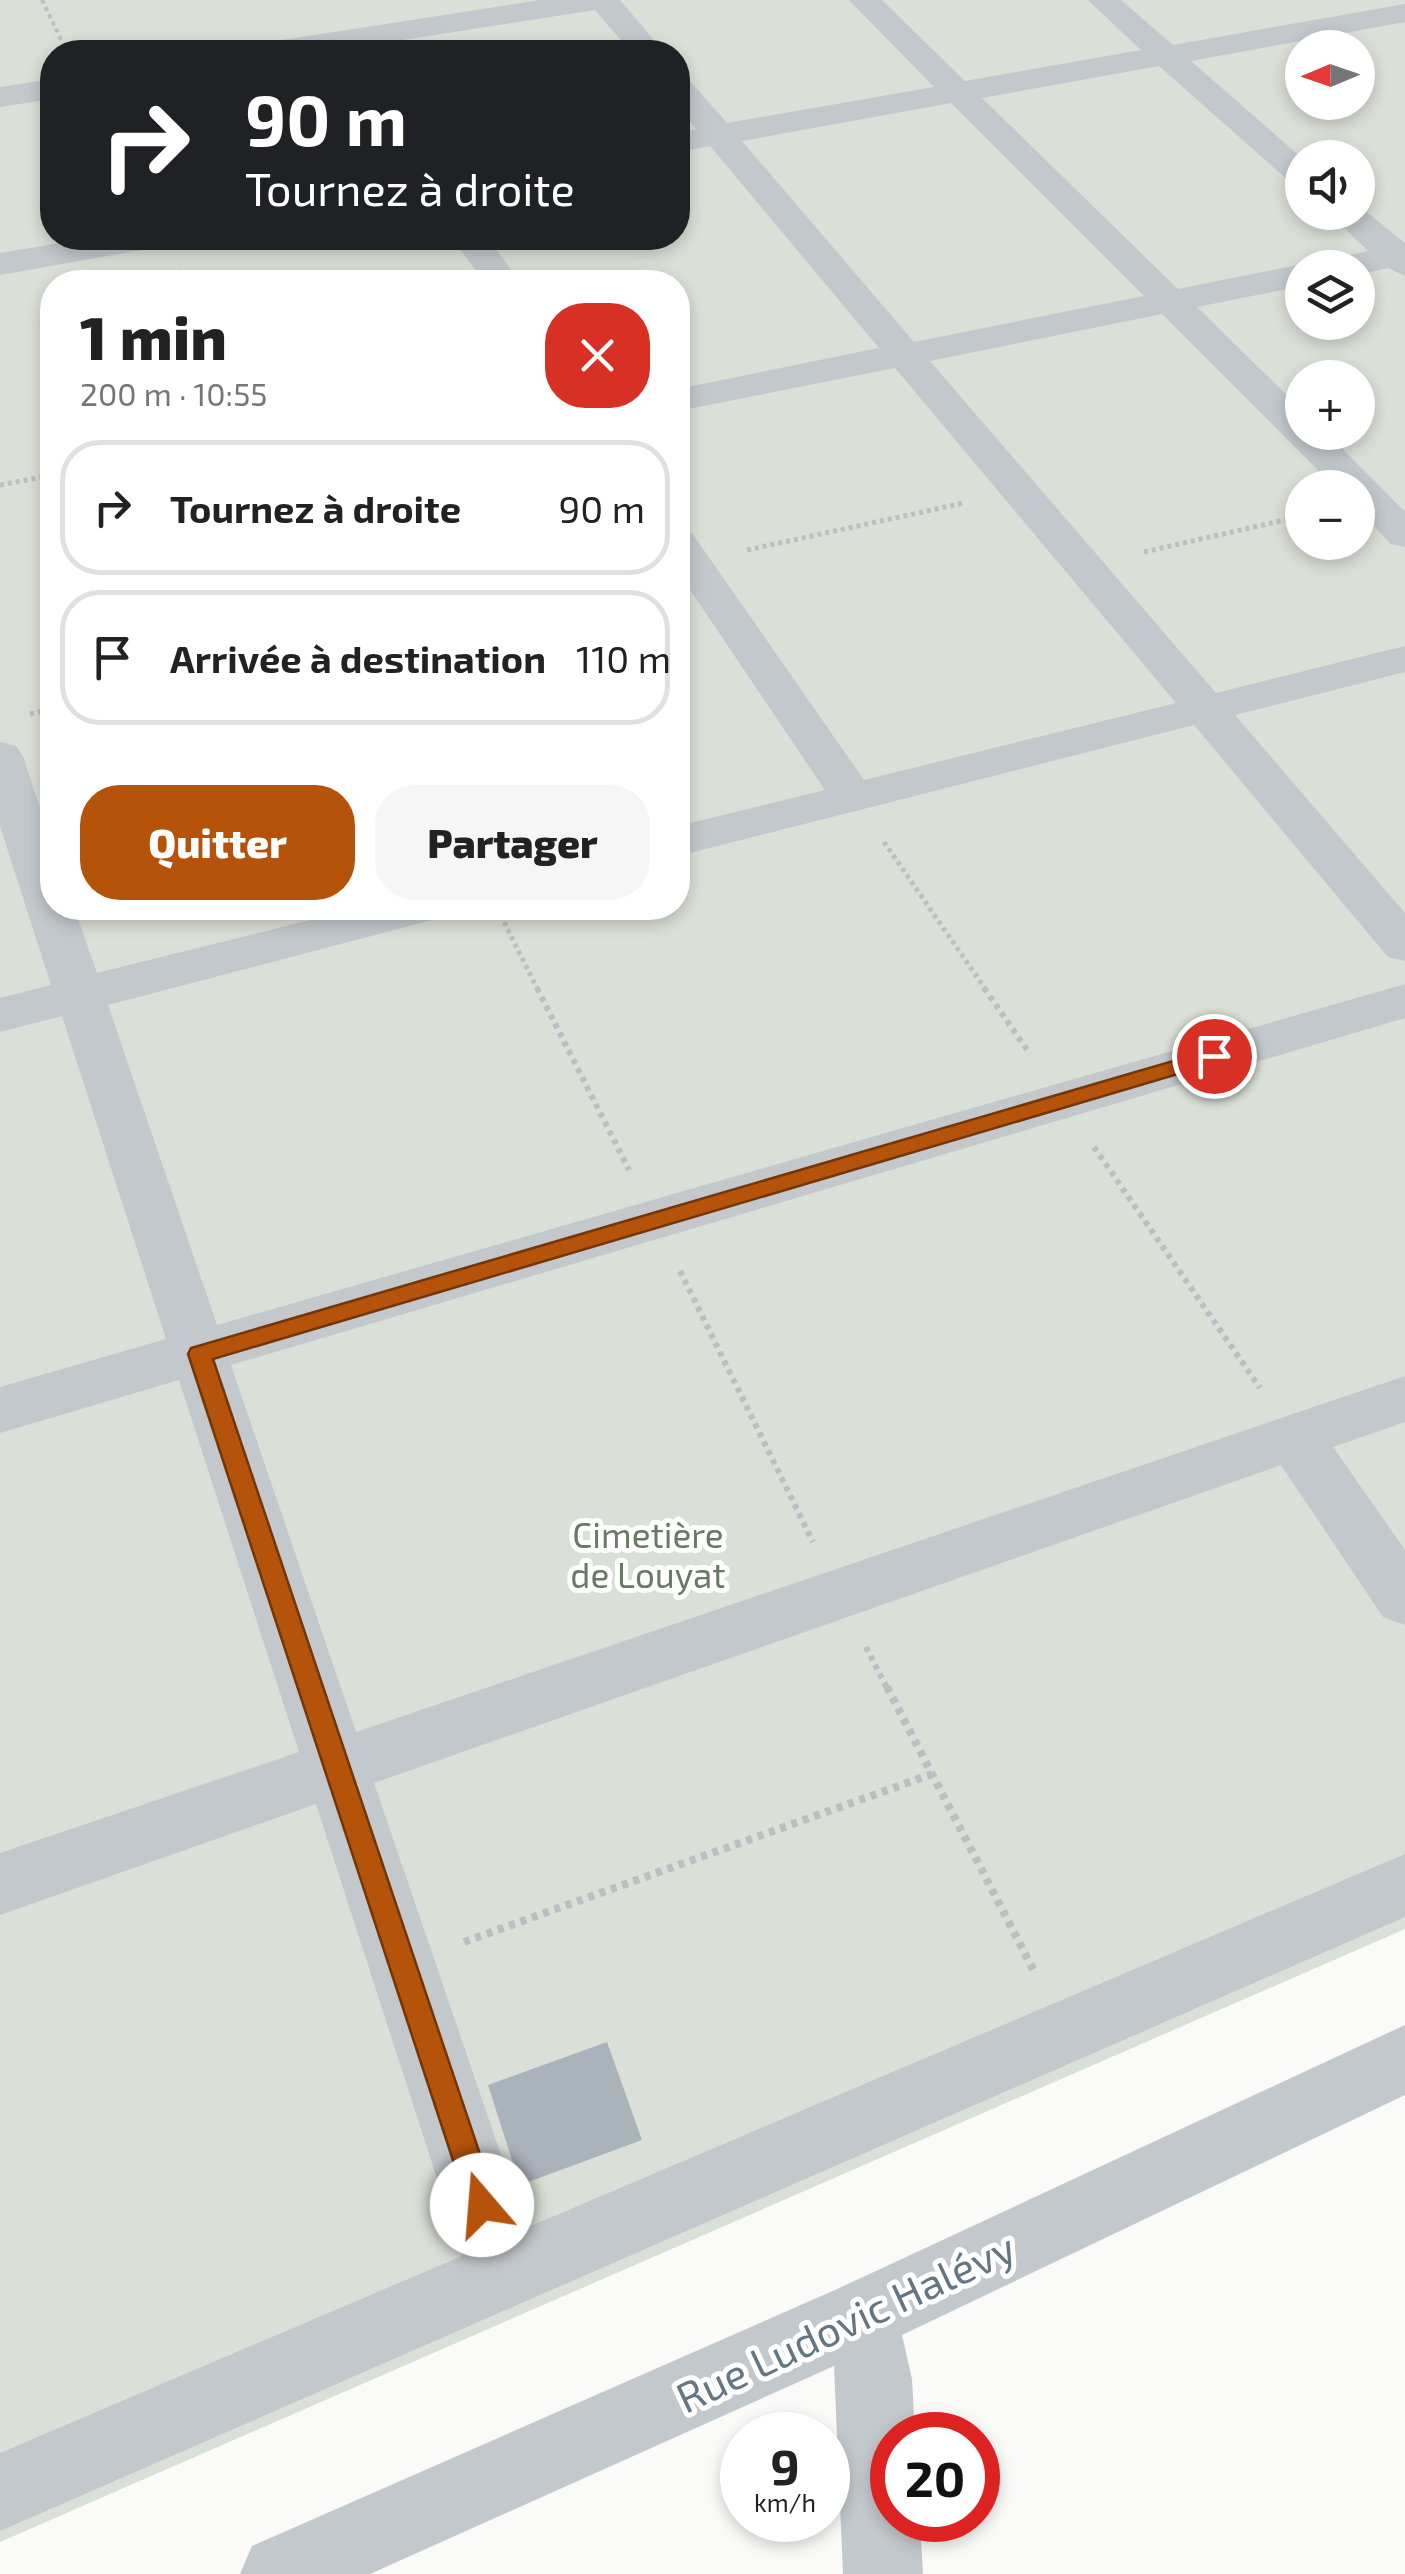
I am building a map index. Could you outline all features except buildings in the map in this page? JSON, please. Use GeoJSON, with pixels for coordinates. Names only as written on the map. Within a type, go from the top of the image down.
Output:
{"type":"FeatureCollection","features":[{"type":"Feature","properties":{"kind":"street"},"geometry":{"type":"LineString","coordinates":[[380,40],[601,0],[637,40]]}},
{"type":"Feature","properties":{"kind":"street"},"geometry":{"type":"LineString","coordinates":[[864,0],[1285,414]]}},
{"type":"Feature","properties":{"kind":"street"},"geometry":{"type":"LineString","coordinates":[[1102,0],[1285,160]]}},
{"type":"Feature","properties":{"kind":"street"},"geometry":{"type":"LineString","coordinates":[[690,141],[1405,12]]}},
{"type":"Feature","properties":{"kind":"street"},"geometry":{"type":"LineString","coordinates":[[319,14],[336,40]]}},
{"type":"Feature","properties":{"kind":"street"},"geometry":{"type":"LineString","coordinates":[[0,97],[40,90]]}},
{"type":"Feature","properties":{"kind":"street"},"geometry":{"type":"LineString","coordinates":[[690,101],[1405,945]]}},
{"type":"Feature","properties":{"kind":"street"},"geometry":{"type":"LineString","coordinates":[[1367,230],[1402,258]]}},
{"type":"Feature","properties":{"kind":"street"},"geometry":{"type":"LineString","coordinates":[[0,264],[79,250]]}},
{"type":"Feature","properties":{"kind":"street"},"geometry":{"type":"LineString","coordinates":[[1375,262],[1402,258]]}},
{"type":"Feature","properties":{"kind":"street"},"geometry":{"type":"LineString","coordinates":[[690,398],[1285,279]]}},
{"type":"Feature","properties":{"kind":"street"},"geometry":{"type":"LineString","coordinates":[[1321,450],[1405,535]]}},
{"type":"Feature","properties":{"kind":"street"},"geometry":{"type":"LineString","coordinates":[[690,561],[852,796]]}},
{"type":"Feature","properties":{"kind":"street"},"geometry":{"type":"LineString","coordinates":[[690,838],[1405,659]]}},
{"type":"Feature","properties":{"kind":"street"},"geometry":{"type":"LineString","coordinates":[[0,756],[40,876]]}},
{"type":"Feature","properties":{"kind":"street"},"geometry":{"type":"LineString","coordinates":[[55,920],[505,2274]]}},
{"type":"Feature","properties":{"kind":"street"},"geometry":{"type":"LineString","coordinates":[[0,1015],[371,920]]}},
{"type":"Feature","properties":{"kind":"street"},"geometry":{"type":"LineString","coordinates":[[0,1410],[1405,1002]]}},
{"type":"Feature","properties":{"kind":"street"},"geometry":{"type":"LineString","coordinates":[[0,1884],[1405,1399]]}},
{"type":"Feature","properties":{"kind":"street"},"geometry":{"type":"LineString","coordinates":[[1293,1436],[1405,1599]]}},
{"type":"Feature","properties":{"kind":"street"},"geometry":{"type":"LineString","coordinates":[[0,2492],[1405,1885]]}},
{"type":"Feature","properties":{"kind":"street","name":"Rue Ludovic Halévy"},"geometry":{"type":"LineString","coordinates":[[280,2574],[1400,2078]]}},
{"type":"Feature","properties":{"kind":"street"},"geometry":{"type":"LineString","coordinates":[[862,2316],[874,2379],[882,2574]]}},
{"type":"Feature","properties":{"kind":"path"},"geometry":{"type":"LineString","coordinates":[[42,0],[61,40]]}},
{"type":"Feature","properties":{"kind":"path"},"geometry":{"type":"LineString","coordinates":[[0,485],[40,477]]}},
{"type":"Feature","properties":{"kind":"path"},"geometry":{"type":"LineString","coordinates":[[690,551],[1021,490]]}},
{"type":"Feature","properties":{"kind":"path"},"geometry":{"type":"LineString","coordinates":[[1084,566],[1285,520]]}},
{"type":"Feature","properties":{"kind":"path"},"geometry":{"type":"LineString","coordinates":[[503,920],[838,1593],[1065,2032]]}},
{"type":"Feature","properties":{"kind":"path"},"geometry":{"type":"LineString","coordinates":[[402,1964],[932,1774]]}},
{"type":"Feature","properties":{"kind":"green space","name":"Cimetière de Louyat"},"geometry":{"type":"Polygon","coordinates":[[[0,0],[1405,0],[1405,1929],[0,2542],[0,0]]]}},
{"type":"Feature","properties":{"kind":"route"},"geometry":{"type":"LineString","coordinates":[[482,2205],[199,1354],[1214,1056]]}}]}
